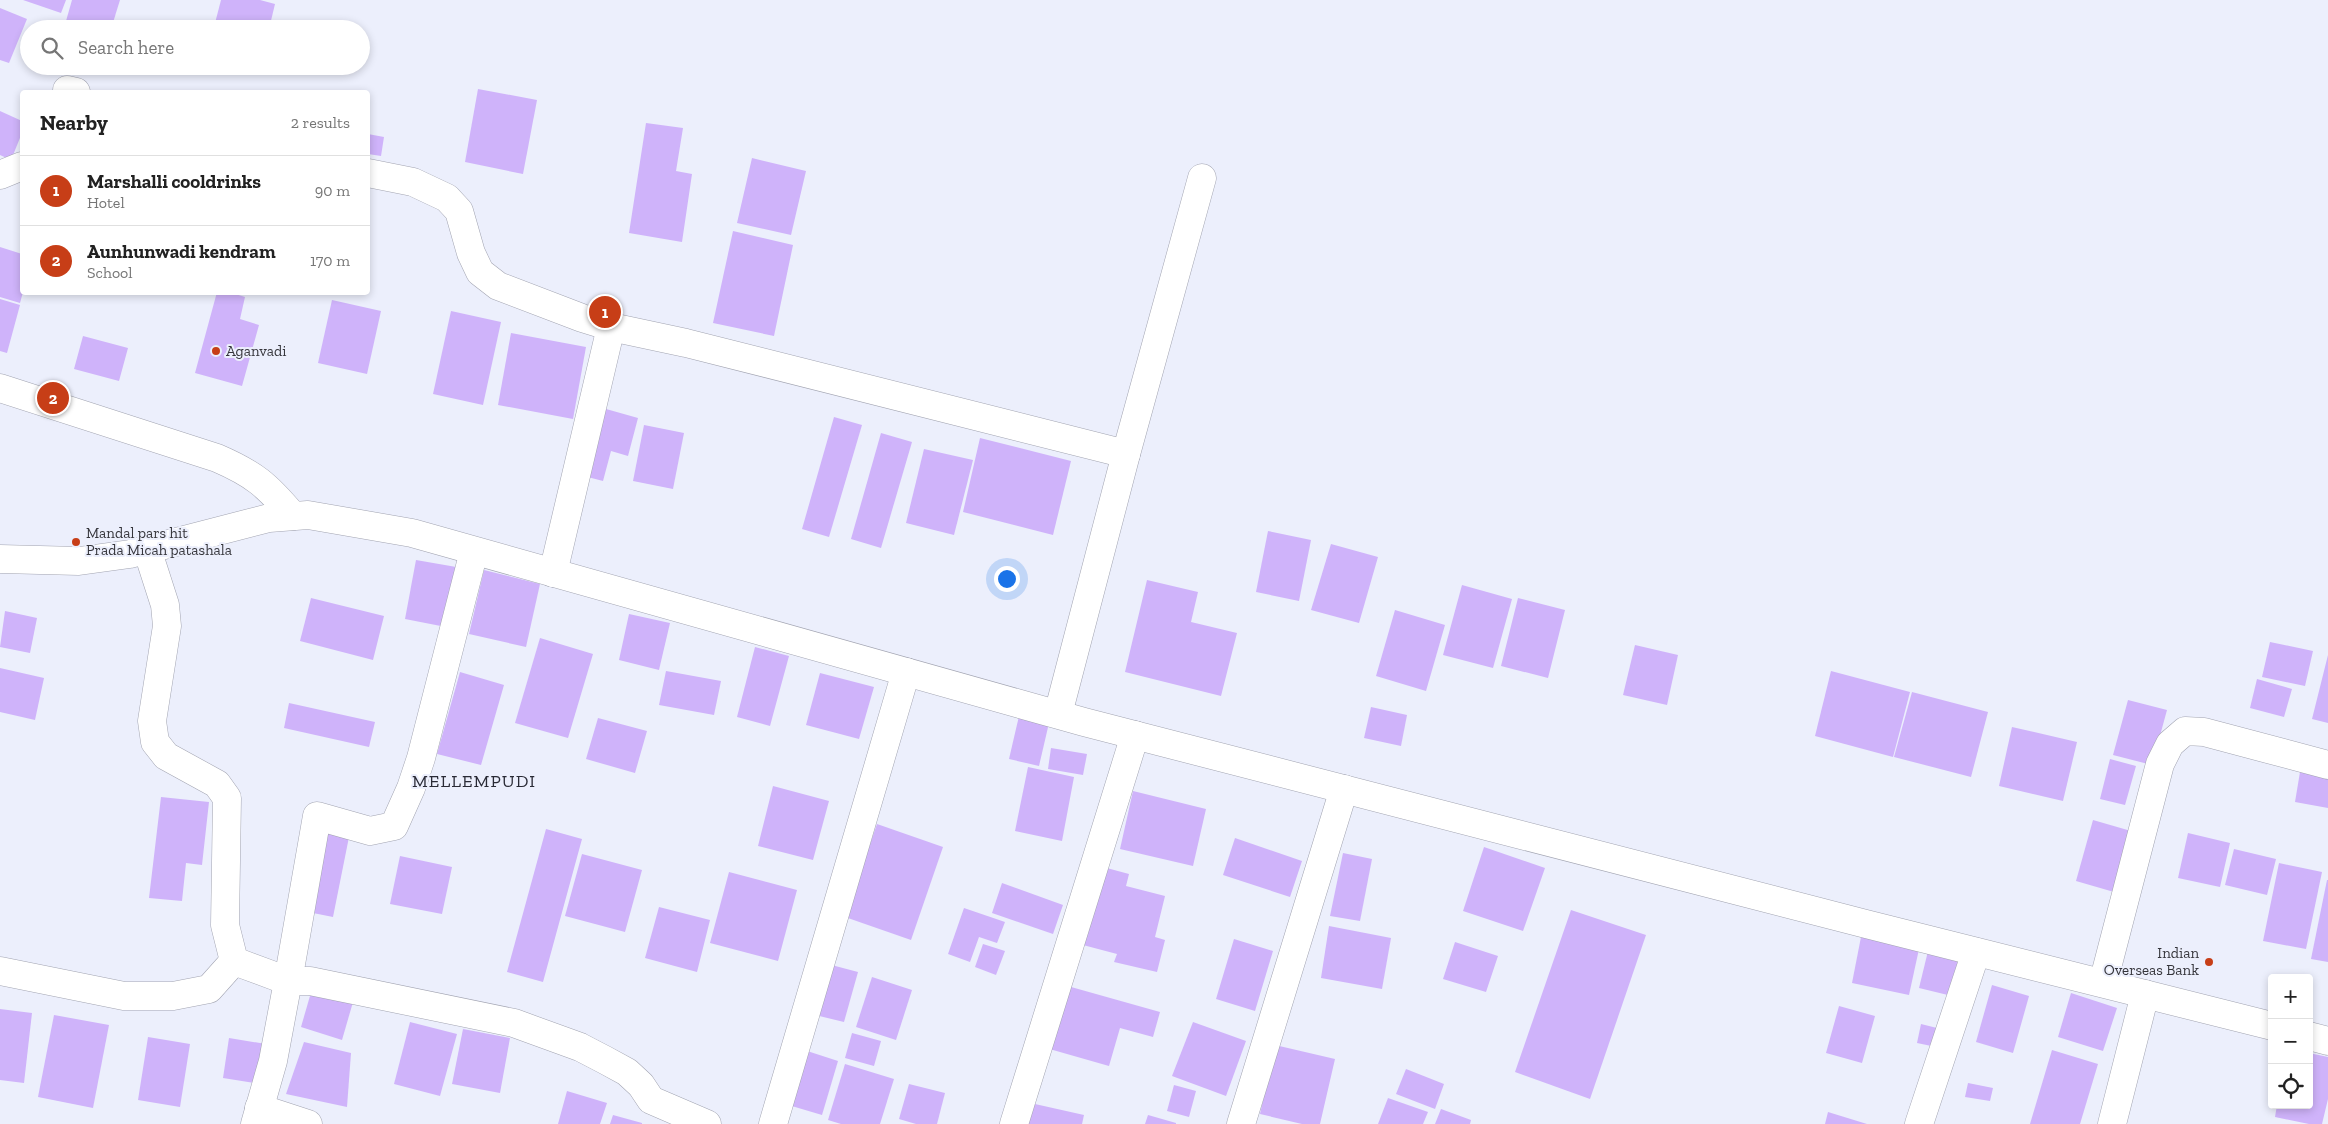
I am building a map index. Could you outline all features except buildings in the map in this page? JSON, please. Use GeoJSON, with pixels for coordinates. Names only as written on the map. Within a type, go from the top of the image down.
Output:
{"type":"FeatureCollection","features":[{"type":"Feature","properties":{"kind":"street"},"geometry":{"type":"LineString","coordinates":[[0,175],[20,167]]}},
{"type":"Feature","properties":{"kind":"street"},"geometry":{"type":"LineString","coordinates":[[370,173],[413,182],[446,198],[458,211],[471,253],[480,272],[498,286],[611,327],[686,343],[1126,454]]}},
{"type":"Feature","properties":{"kind":"street"},"geometry":{"type":"LineString","coordinates":[[1058,714],[1126,454],[1202,178]]}},
{"type":"Feature","properties":{"kind":"street"},"geometry":{"type":"LineString","coordinates":[[553,573],[611,327]]}},
{"type":"Feature","properties":{"kind":"street"},"geometry":{"type":"LineString","coordinates":[[0,388],[224,461],[245,470],[270,489],[294,516]]}},
{"type":"Feature","properties":{"kind":"street"},"geometry":{"type":"LineString","coordinates":[[0,559],[79,561],[148,549],[269,518],[308,515],[412,533],[1135,735],[1976,952],[2268,1025]]}},
{"type":"Feature","properties":{"kind":"street"},"geometry":{"type":"LineString","coordinates":[[148,549],[166,605],[167,626],[152,721],[155,742],[166,756],[217,784],[227,798],[225,926],[234,961]]}},
{"type":"Feature","properties":{"kind":"street"},"geometry":{"type":"LineString","coordinates":[[308,1124],[257,1116],[273,1061],[317,816],[370,831],[394,826],[411,788],[420,758],[474,551]]}},
{"type":"Feature","properties":{"kind":"street"},"geometry":{"type":"LineString","coordinates":[[773,1124],[906,672]]}},
{"type":"Feature","properties":{"kind":"street"},"geometry":{"type":"LineString","coordinates":[[2103,983],[2160,764],[2170,744],[2185,731],[2204,732],[2328,765]]}},
{"type":"Feature","properties":{"kind":"street"},"geometry":{"type":"LineString","coordinates":[[1014,1124],[1135,735]]}},
{"type":"Feature","properties":{"kind":"street"},"geometry":{"type":"LineString","coordinates":[[1241,1124],[1344,790]]}},
{"type":"Feature","properties":{"kind":"street"},"geometry":{"type":"LineString","coordinates":[[1919,1124],[1976,952]]}},
{"type":"Feature","properties":{"kind":"street"},"geometry":{"type":"LineString","coordinates":[[0,971],[124,996],[173,996],[209,989],[234,961]]}},
{"type":"Feature","properties":{"kind":"street"},"geometry":{"type":"LineString","coordinates":[[234,961],[288,980],[310,981],[514,1023],[580,1047],[605,1060],[627,1072],[641,1085],[651,1100],[707,1124]]}},
{"type":"Feature","properties":{"kind":"street"},"geometry":{"type":"LineString","coordinates":[[2112,1124],[2145,994]]}},
{"type":"Feature","properties":{"kind":"street"},"geometry":{"type":"LineString","coordinates":[[2313,1037],[2328,1040]]}},
{"type":"Feature","properties":{"kind":"place","name":"Marshalli cooldrinks"},"geometry":{"type":"Point","coordinates":[605,312]}},
{"type":"Feature","properties":{"kind":"place","name":"Aganvadi"},"geometry":{"type":"Point","coordinates":[216,351]}},
{"type":"Feature","properties":{"kind":"place","name":"Aunhunwadi kendram"},"geometry":{"type":"Point","coordinates":[53,398]}},
{"type":"Feature","properties":{"kind":"place","name":"Mandal pars hit Prada Micah patashala"},"geometry":{"type":"Point","coordinates":[76,542]}},
{"type":"Feature","properties":{"kind":"place","name":"Indian Overseas Bank"},"geometry":{"type":"Point","coordinates":[2209,962]}},
{"type":"Feature","properties":{"kind":"district","name":"MELLEMPUDI"},"geometry":{"type":"Point","coordinates":[474,781]}}]}
